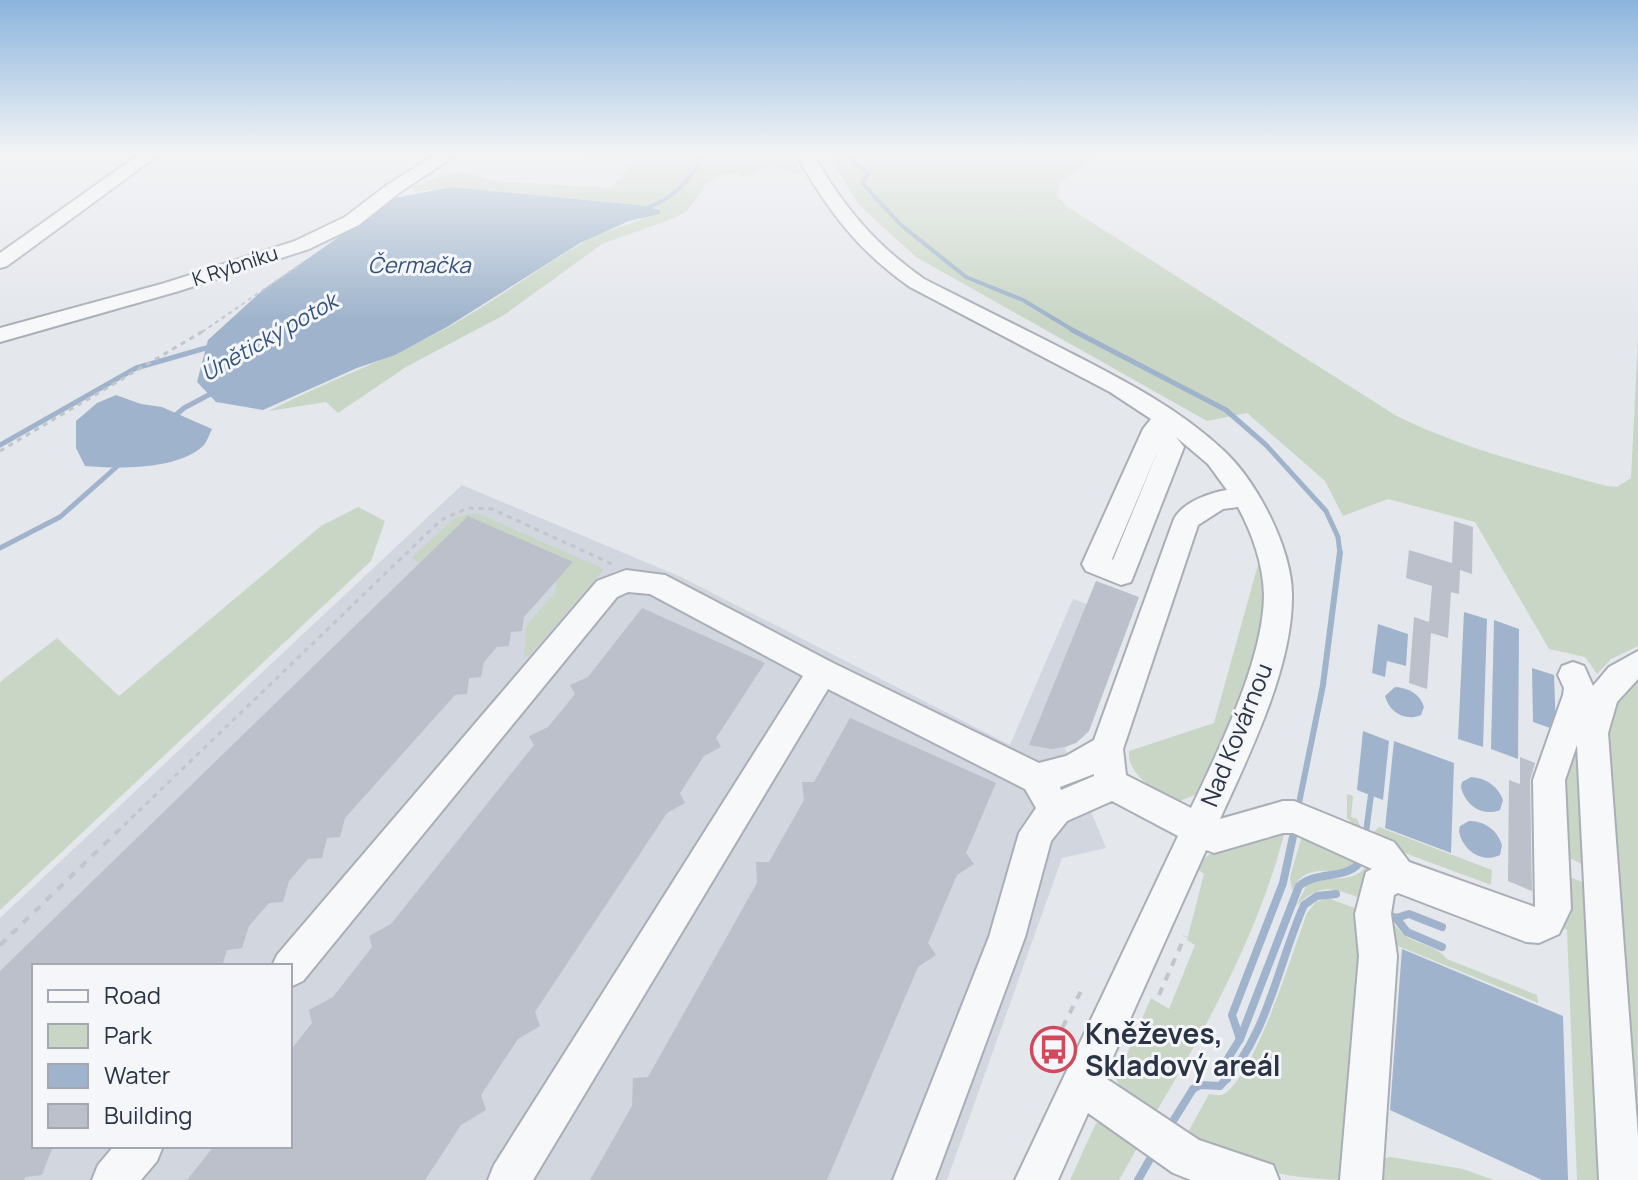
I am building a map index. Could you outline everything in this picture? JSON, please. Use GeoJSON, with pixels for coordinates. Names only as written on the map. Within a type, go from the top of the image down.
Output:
{"type":"FeatureCollection","features":[{"type":"Feature","properties":{"kind":"street"},"geometry":{"type":"LineString","coordinates":[[0,262],[76,208]]}},
{"type":"Feature","properties":{"kind":"street","name":"K Rybníku"},"geometry":{"type":"LineString","coordinates":[[0,335],[172,287],[302,245],[352,221],[369,208]]}},
{"type":"Feature","properties":{"kind":"street","name":"Nad Kovárnou"},"geometry":{"type":"LineString","coordinates":[[836,208],[864,243],[895,269],[1118,387],[1161,423],[1217,458],[1245,496],[1263,530],[1275,569],[1278,596],[1275,626],[1257,695],[1036,1180]]}},
{"type":"Feature","properties":{"kind":"street"},"geometry":{"type":"LineString","coordinates":[[1161,423],[1172,447],[1121,574],[1096,564],[1161,423]]}},
{"type":"Feature","properties":{"kind":"street"},"geometry":{"type":"LineString","coordinates":[[1245,496],[1216,501],[1187,519],[1107,749],[1108,769],[1114,785],[1219,837],[1283,817],[1294,817],[1382,854],[1397,875],[1535,926],[1548,921],[1553,909],[1549,780],[1578,695],[1579,688],[1573,675]]}},
{"type":"Feature","properties":{"kind":"street"},"geometry":{"type":"LineString","coordinates":[[292,966],[607,589],[626,581],[655,583],[1046,794],[1084,795],[1114,785]]}},
{"type":"Feature","properties":{"kind":"street"},"geometry":{"type":"LineString","coordinates":[[1620,1180],[1592,733],[1597,707],[1610,686],[1638,663]]}},
{"type":"Feature","properties":{"kind":"street"},"geometry":{"type":"LineString","coordinates":[[509,1180],[822,672]]}},
{"type":"Feature","properties":{"kind":"street"},"geometry":{"type":"LineString","coordinates":[[914,1180],[1007,937],[1046,794],[1073,769],[1107,749]]}},
{"type":"Feature","properties":{"kind":"street"},"geometry":{"type":"LineString","coordinates":[[1361,1180],[1378,956],[1373,914],[1378,884],[1397,875]]}},
{"type":"Feature","properties":{"kind":"street"},"geometry":{"type":"LineString","coordinates":[[1080,1084],[1173,1155],[1258,1180]]}},
{"type":"Feature","properties":{"kind":"street"},"geometry":{"type":"LineString","coordinates":[[113,1180],[140,1148]]}},
{"type":"Feature","properties":{"kind":"path"},"geometry":{"type":"LineString","coordinates":[[0,451],[233,313],[310,257],[302,245]]}},
{"type":"Feature","properties":{"kind":"path"},"geometry":{"type":"LineString","coordinates":[[0,945],[441,520],[468,508],[492,509],[617,566],[626,581]]}},
{"type":"Feature","properties":{"kind":"path"},"geometry":{"type":"LineString","coordinates":[[1159,995],[1185,936]]}},
{"type":"Feature","properties":{"kind":"path"},"geometry":{"type":"LineString","coordinates":[[1048,1056],[1083,987]]}},
{"type":"Feature","properties":{"kind":"shaded area"},"geometry":{"type":"Polygon","coordinates":[[[462,485],[681,577],[1010,745],[1073,599],[1087,604],[1089,731],[1065,748],[1106,848],[1062,858],[947,1180],[0,1180],[0,918],[462,485]]]}},
{"type":"Feature","properties":{"kind":"green space"},"geometry":{"type":"Polygon","coordinates":[[[652,208],[689,208],[674,218],[602,244],[504,315],[406,367],[338,413],[326,402],[269,411],[447,328],[582,243],[660,210],[652,208]]]}},
{"type":"Feature","properties":{"kind":"green space"},"geometry":{"type":"Polygon","coordinates":[[[862,208],[1069,208],[1395,415],[1473,447],[1607,486],[1617,487],[1631,478],[1638,339],[1638,646],[1611,659],[1597,674],[1585,657],[1549,649],[1475,522],[1388,499],[1343,516],[1325,481],[1247,413],[1207,421],[916,257],[862,208]]]}},
{"type":"Feature","properties":{"kind":"green space"},"geometry":{"type":"Polygon","coordinates":[[[358,507],[385,521],[371,561],[0,910],[0,682],[57,638],[119,696],[321,526],[358,507]]]}},
{"type":"Feature","properties":{"kind":"green space"},"geometry":{"type":"Polygon","coordinates":[[[479,514],[604,569],[528,657],[524,655],[527,624],[556,592],[556,581],[573,562],[468,516],[420,563],[411,558],[455,518],[479,514]]]}},
{"type":"Feature","properties":{"kind":"green space"},"geometry":{"type":"Polygon","coordinates":[[[1259,561],[1262,592],[1260,623],[1245,682],[1195,795],[1177,802],[1138,775],[1129,751],[1214,723],[1259,561]]]}},
{"type":"Feature","properties":{"kind":"green space"},"geometry":{"type":"Polygon","coordinates":[[[1638,680],[1638,1180],[1600,765],[1610,706],[1638,680]]]}},
{"type":"Feature","properties":{"kind":"green space"},"geometry":{"type":"Polygon","coordinates":[[[1580,716],[1584,865],[1563,855],[1556,789],[1580,716]]]}},
{"type":"Feature","properties":{"kind":"green space"},"geometry":{"type":"Polygon","coordinates":[[[1347,794],[1353,796],[1351,817],[1357,819],[1363,832],[1371,835],[1379,827],[1492,870],[1491,885],[1370,840],[1347,818],[1347,794]]]}},
{"type":"Feature","properties":{"kind":"green space"},"geometry":{"type":"Polygon","coordinates":[[[1285,831],[1274,870],[1245,945],[1190,1053],[1150,1122],[1126,1097],[1116,1079],[1151,998],[1169,1009],[1195,945],[1187,940],[1204,874],[1197,869],[1211,853],[1249,839],[1285,831]]]}},
{"type":"Feature","properties":{"kind":"green space"},"geometry":{"type":"Polygon","coordinates":[[[1298,835],[1368,859],[1366,901],[1329,889],[1314,893],[1296,906],[1309,881],[1356,875],[1367,864],[1359,860],[1343,870],[1307,874],[1292,891],[1290,877],[1301,839],[1298,835]]]}},
{"type":"Feature","properties":{"kind":"green space"},"geometry":{"type":"Polygon","coordinates":[[[1567,876],[1585,883],[1601,1180],[1577,1180],[1567,930],[1560,927],[1567,876]]]}},
{"type":"Feature","properties":{"kind":"green space"},"geometry":{"type":"Polygon","coordinates":[[[1328,898],[1365,912],[1350,1180],[1264,1170],[1181,1145],[1209,1094],[1227,1092],[1251,1058],[1273,1008],[1307,913],[1316,902],[1328,898]]]}},
{"type":"Feature","properties":{"kind":"green space"},"geometry":{"type":"Polygon","coordinates":[[[1384,918],[1410,939],[1435,949],[1447,959],[1537,995],[1538,1003],[1393,944],[1384,918]]]}},
{"type":"Feature","properties":{"kind":"green space"},"geometry":{"type":"Polygon","coordinates":[[[1096,1123],[1113,1124],[1144,1136],[1119,1180],[1070,1180],[1096,1123]]]}},
{"type":"Feature","properties":{"kind":"green space"},"geometry":{"type":"Polygon","coordinates":[[[1390,1157],[1463,1169],[1494,1180],[1373,1180],[1382,1159],[1390,1157]]]}},
{"type":"Feature","properties":{"kind":"water","name":"Čermačka"},"geometry":{"type":"Polygon","coordinates":[[[381,208],[660,210],[660,214],[629,221],[580,243],[447,327],[395,355],[357,368],[263,410],[216,402],[197,382],[208,340],[264,289],[381,208]]]}},
{"type":"Feature","properties":{"kind":"water"},"geometry":{"type":"Polygon","coordinates":[[[116,395],[162,407],[212,429],[203,446],[179,460],[147,466],[85,466],[76,448],[76,421],[97,403],[116,395]]]}},
{"type":"Feature","properties":{"kind":"water"},"geometry":{"type":"Polygon","coordinates":[[[1464,612],[1487,619],[1483,747],[1458,739],[1464,612]]]}},
{"type":"Feature","properties":{"kind":"water"},"geometry":{"type":"Polygon","coordinates":[[[1494,620],[1519,629],[1518,759],[1491,749],[1494,620]]]}},
{"type":"Feature","properties":{"kind":"water"},"geometry":{"type":"Polygon","coordinates":[[[1378,624],[1408,634],[1406,666],[1387,661],[1385,677],[1372,673],[1378,624]]]}},
{"type":"Feature","properties":{"kind":"water"},"geometry":{"type":"Polygon","coordinates":[[[1532,668],[1554,675],[1556,730],[1533,722],[1532,668]]]}},
{"type":"Feature","properties":{"kind":"water"},"geometry":{"type":"Polygon","coordinates":[[[1395,687],[1417,695],[1424,707],[1421,715],[1409,717],[1394,711],[1385,696],[1395,687]]]}},
{"type":"Feature","properties":{"kind":"water"},"geometry":{"type":"Polygon","coordinates":[[[1363,731],[1389,741],[1383,800],[1357,790],[1363,731]]]}},
{"type":"Feature","properties":{"kind":"water"},"geometry":{"type":"Polygon","coordinates":[[[1394,741],[1454,763],[1451,853],[1385,828],[1394,741]]]}},
{"type":"Feature","properties":{"kind":"water"},"geometry":{"type":"Polygon","coordinates":[[[1471,777],[1495,787],[1503,800],[1500,810],[1481,811],[1470,804],[1461,787],[1462,782],[1471,777]]]}},
{"type":"Feature","properties":{"kind":"water"},"geometry":{"type":"Polygon","coordinates":[[[1469,821],[1494,831],[1502,845],[1500,855],[1486,858],[1474,854],[1464,844],[1460,826],[1469,821]]]}},
{"type":"Feature","properties":{"kind":"water"},"geometry":{"type":"Polygon","coordinates":[[[1402,949],[1563,1016],[1568,1180],[1542,1180],[1390,1110],[1402,949]]]}},
{"type":"Feature","properties":{"kind":"building"},"geometry":{"type":"Polygon","coordinates":[[[468,516],[573,562],[524,617],[522,631],[511,632],[509,646],[497,647],[484,662],[481,677],[469,678],[467,694],[455,695],[345,818],[340,837],[327,838],[322,858],[308,859],[289,881],[283,902],[269,903],[249,926],[242,948],[227,950],[223,964],[32,964],[32,1148],[52,1148],[42,1175],[25,1177],[24,1180],[0,1180],[0,971],[468,516]]]}},
{"type":"Feature","properties":{"kind":"building"},"geometry":{"type":"Polygon","coordinates":[[[1454,521],[1473,527],[1472,574],[1460,570],[1459,594],[1451,592],[1448,638],[1431,633],[1427,689],[1409,683],[1414,617],[1429,622],[1432,586],[1406,578],[1409,550],[1452,563],[1454,521]]]}},
{"type":"Feature","properties":{"kind":"building"},"geometry":{"type":"Polygon","coordinates":[[[1096,581],[1139,597],[1089,731],[1076,743],[1064,747],[1051,749],[1029,745],[1096,581]]]}},
{"type":"Feature","properties":{"kind":"building"},"geometry":{"type":"Polygon","coordinates":[[[642,608],[765,663],[716,738],[721,747],[704,756],[680,793],[685,803],[667,813],[535,1012],[540,1026],[518,1039],[481,1095],[486,1110],[461,1125],[425,1180],[187,1180],[212,1148],[292,1148],[292,1048],[312,1023],[309,1010],[333,997],[372,947],[369,936],[391,924],[534,745],[529,736],[548,727],[575,694],[570,685],[588,677],[642,608]]]}},
{"type":"Feature","properties":{"kind":"building"},"geometry":{"type":"Polygon","coordinates":[[[850,718],[996,783],[966,853],[974,864],[957,875],[928,943],[936,955],[918,967],[827,1180],[590,1180],[632,1106],[633,1078],[648,1077],[757,883],[756,862],[769,862],[804,800],[802,782],[814,782],[850,718]]]}},
{"type":"Feature","properties":{"kind":"building"},"geometry":{"type":"Polygon","coordinates":[[[1520,757],[1535,763],[1530,780],[1532,891],[1508,881],[1509,780],[1520,784],[1520,757]]]}},
{"type":"Feature","properties":{"kind":"waterway"},"geometry":{"type":"LineString","coordinates":[[885,208],[901,225],[966,277],[1023,300],[1076,332]]}},
{"type":"Feature","properties":{"kind":"waterway"},"geometry":{"type":"LineString","coordinates":[[1072,330],[1226,410],[1266,445],[1326,511],[1338,537],[1340,553]]}},
{"type":"Feature","properties":{"kind":"waterway"},"geometry":{"type":"LineString","coordinates":[[0,445],[136,368],[213,346]]}},
{"type":"Feature","properties":{"kind":"waterway","name":"Únětický potok"},"geometry":{"type":"LineString","coordinates":[[171,419],[184,408],[216,391]]}},
{"type":"Feature","properties":{"kind":"waterway","name":"Únětický potok"},"geometry":{"type":"LineString","coordinates":[[0,548],[60,517],[121,463]]}},
{"type":"Feature","properties":{"kind":"waterway"},"geometry":{"type":"LineString","coordinates":[[1298,808],[1323,685],[1340,553]]}},
{"type":"Feature","properties":{"kind":"waterway"},"geometry":{"type":"LineString","coordinates":[[1366,832],[1371,795]]}},
{"type":"Feature","properties":{"kind":"waterway"},"geometry":{"type":"LineString","coordinates":[[1240,1039],[1232,1015],[1283,883],[1294,832]]}},
{"type":"Feature","properties":{"kind":"waterway"},"geometry":{"type":"LineString","coordinates":[[1240,1039],[1299,886],[1315,878],[1350,870],[1363,858]]}},
{"type":"Feature","properties":{"kind":"waterway"},"geometry":{"type":"LineString","coordinates":[[1227,1078],[1250,1046],[1261,1023],[1304,905],[1317,896],[1336,894]]}},
{"type":"Feature","properties":{"kind":"waterway"},"geometry":{"type":"LineString","coordinates":[[1385,914],[1396,918]]}},
{"type":"Feature","properties":{"kind":"waterway"},"geometry":{"type":"LineString","coordinates":[[1396,918],[1409,914],[1442,927]]}},
{"type":"Feature","properties":{"kind":"waterway"},"geometry":{"type":"LineString","coordinates":[[1396,918],[1407,932],[1442,947]]}},
{"type":"Feature","properties":{"kind":"waterway"},"geometry":{"type":"LineString","coordinates":[[1227,1078],[1225,1063],[1240,1039]]}},
{"type":"Feature","properties":{"kind":"waterway"},"geometry":{"type":"LineString","coordinates":[[1168,1129],[1193,1089],[1200,1085],[1220,1086],[1227,1078]]}},
{"type":"Feature","properties":{"kind":"waterway"},"geometry":{"type":"LineString","coordinates":[[1138,1180],[1154,1152]]}},
{"type":"Feature","properties":{"kind":"place","name":"Kněževes, Skladový areál"},"geometry":{"type":"Point","coordinates":[1054,1050]}}]}
